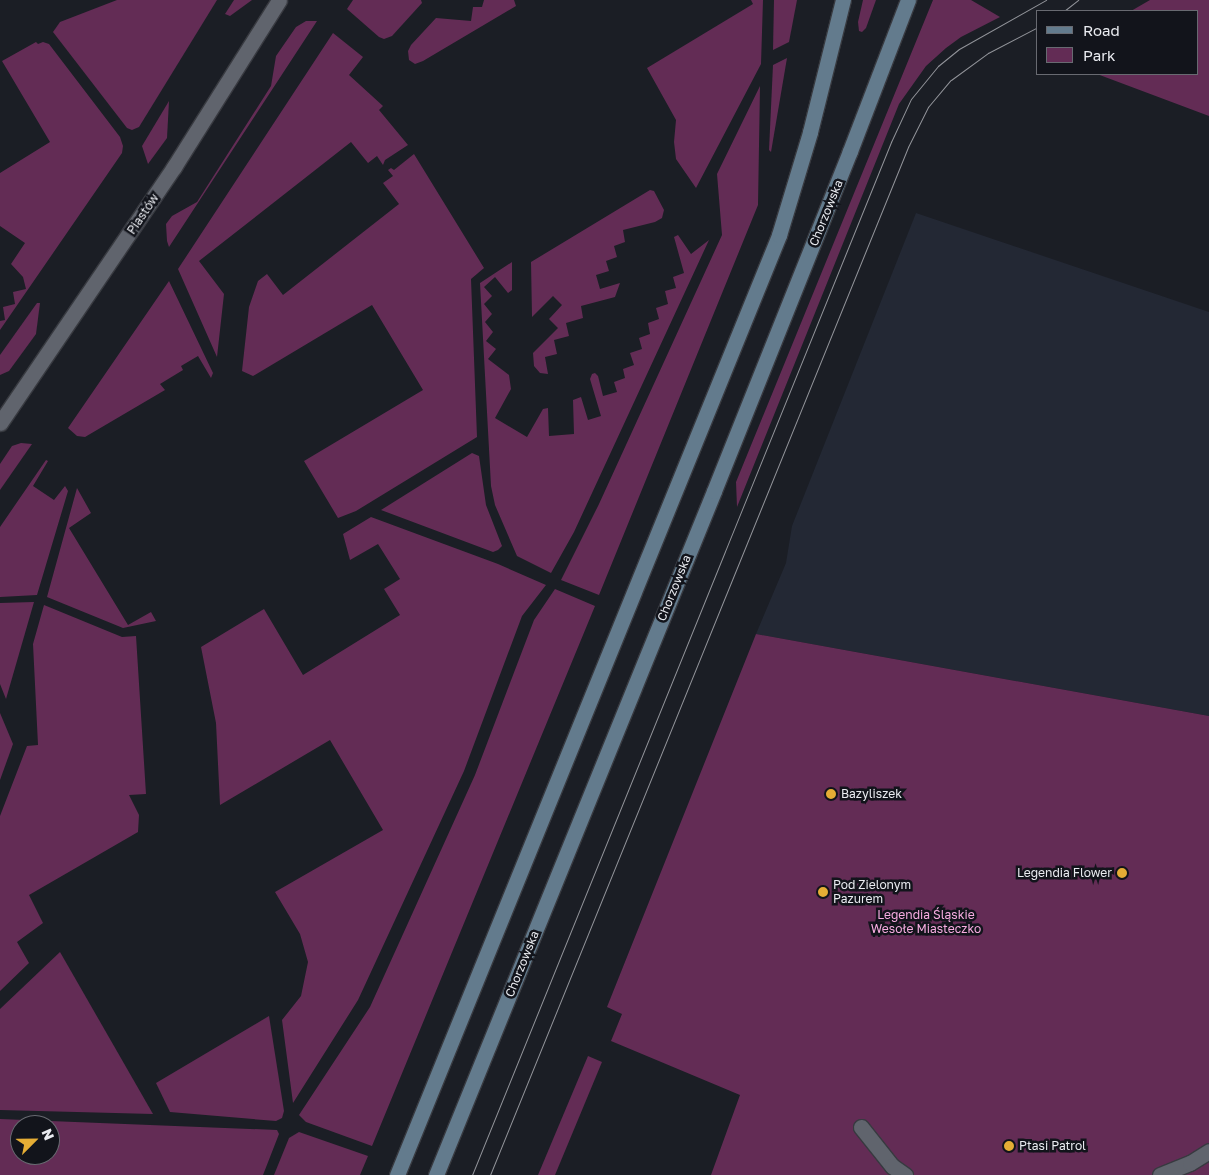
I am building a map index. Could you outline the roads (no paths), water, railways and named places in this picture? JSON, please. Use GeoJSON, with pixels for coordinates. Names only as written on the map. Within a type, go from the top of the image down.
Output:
{"type":"FeatureCollection","features":[{"type":"Feature","properties":{"kind":"main road"},"geometry":{"type":"LineString","coordinates":[[398,1175],[779,235],[810,132],[843,0]]}},
{"type":"Feature","properties":{"kind":"main road","name":"Chorzowska"},"geometry":{"type":"LineString","coordinates":[[436,1175],[717,484],[908,0]]}},
{"type":"Feature","properties":{"kind":"street","name":"Piastów"},"geometry":{"type":"LineString","coordinates":[[0,423],[170,174],[280,0]]}},
{"type":"Feature","properties":{"kind":"street"},"geometry":{"type":"LineString","coordinates":[[861,1127],[892,1166],[905,1175]]}},
{"type":"Feature","properties":{"kind":"street"},"geometry":{"type":"LineString","coordinates":[[1160,1175],[1190,1163],[1209,1151]]}},
{"type":"Feature","properties":{"kind":"tram line"},"geometry":{"type":"LineString","coordinates":[[472,1175],[891,142],[911,99],[938,66],[959,49],[1046,0]]}},
{"type":"Feature","properties":{"kind":"tram line"},"geometry":{"type":"LineString","coordinates":[[1065,10],[1078,0]]}},
{"type":"Feature","properties":{"kind":"tram line"},"geometry":{"type":"LineString","coordinates":[[490,1175],[908,147],[928,107],[951,80],[988,53],[1036,28]]}},
{"type":"Feature","properties":{"kind":"place","name":"Bazyliszek"},"geometry":{"type":"Point","coordinates":[831,794]}},
{"type":"Feature","properties":{"kind":"place","name":"Legendia Flower"},"geometry":{"type":"Point","coordinates":[1122,873]}},
{"type":"Feature","properties":{"kind":"place","name":"Pod Zielonym Pazurem"},"geometry":{"type":"Point","coordinates":[823,892]}},
{"type":"Feature","properties":{"kind":"place","name":"Ptasi Patrol"},"geometry":{"type":"Point","coordinates":[1009,1146]}},
{"type":"Feature","properties":{"kind":"park label","name":"Legendia Śląskie Wesołe Miasteczko"},"geometry":{"type":"Point","coordinates":[926,922]}}]}
